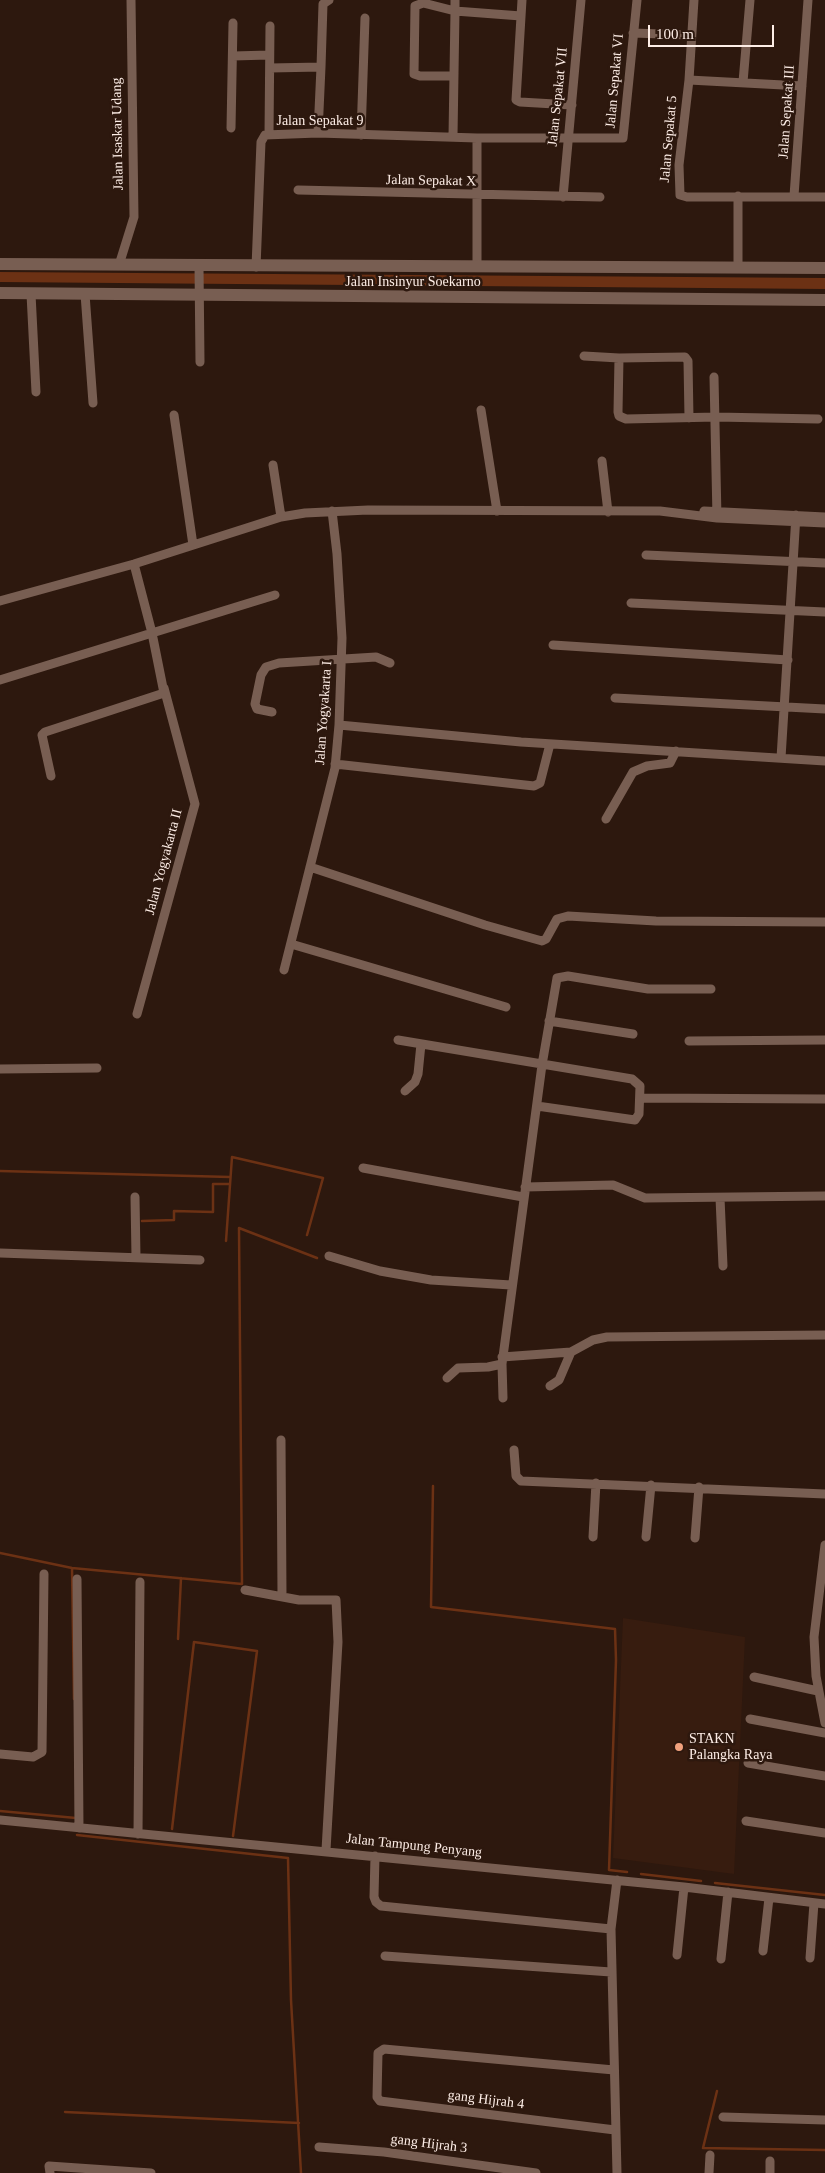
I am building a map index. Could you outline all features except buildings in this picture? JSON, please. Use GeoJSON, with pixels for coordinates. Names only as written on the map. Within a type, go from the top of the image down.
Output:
{"type":"FeatureCollection","features":[{"type":"Feature","properties":{"kind":"street","name":"Jalan Isaskar Udang"},"geometry":{"type":"LineString","coordinates":[[119,265],[134,217],[131,0]]}},
{"type":"Feature","properties":{"kind":"street"},"geometry":{"type":"LineString","coordinates":[[318,133],[323,4],[329,0]]}},
{"type":"Feature","properties":{"kind":"street"},"geometry":{"type":"LineString","coordinates":[[453,136],[455,0]]}},
{"type":"Feature","properties":{"kind":"street"},"geometry":{"type":"LineString","coordinates":[[522,0],[516,100],[520,102],[572,105]]}},
{"type":"Feature","properties":{"kind":"street","name":"Jalan Sepakat VII"},"geometry":{"type":"LineString","coordinates":[[563,197],[567,138],[582,0]]}},
{"type":"Feature","properties":{"kind":"street","name":"Jalan Sepakat VI"},"geometry":{"type":"LineString","coordinates":[[567,138],[623,138],[637,0]]}},
{"type":"Feature","properties":{"kind":"street","name":"Jalan Sepakat 5"},"geometry":{"type":"LineString","coordinates":[[694,0],[678,192],[687,198],[738,196],[825,197]]}},
{"type":"Feature","properties":{"kind":"street"},"geometry":{"type":"LineString","coordinates":[[743,82],[750,0]]}},
{"type":"Feature","properties":{"kind":"street","name":"Jalan Sepakat III"},"geometry":{"type":"LineString","coordinates":[[794,196],[808,0]]}},
{"type":"Feature","properties":{"kind":"street"},"geometry":{"type":"LineString","coordinates":[[454,76],[420,76],[414,74],[415,6],[423,3],[455,11],[521,16]]}},
{"type":"Feature","properties":{"kind":"street"},"geometry":{"type":"LineString","coordinates":[[361,135],[365,18]]}},
{"type":"Feature","properties":{"kind":"street"},"geometry":{"type":"LineString","coordinates":[[230,128],[233,23]]}},
{"type":"Feature","properties":{"kind":"street"},"geometry":{"type":"LineString","coordinates":[[269,135],[270,26]]}},
{"type":"Feature","properties":{"kind":"street"},"geometry":{"type":"LineString","coordinates":[[633,32],[691,35]]}},
{"type":"Feature","properties":{"kind":"street"},"geometry":{"type":"LineString","coordinates":[[232,56],[269,55]]}},
{"type":"Feature","properties":{"kind":"street"},"geometry":{"type":"LineString","coordinates":[[270,68],[320,67]]}},
{"type":"Feature","properties":{"kind":"street"},"geometry":{"type":"LineString","coordinates":[[688,80],[802,86]]}},
{"type":"Feature","properties":{"kind":"street","name":"Jalan Sepakat 9"},"geometry":{"type":"LineString","coordinates":[[256,267],[261,139],[269,135],[318,133],[396,137],[567,138]]}},
{"type":"Feature","properties":{"kind":"street"},"geometry":{"type":"LineString","coordinates":[[477,138],[477,266]]}},
{"type":"Feature","properties":{"kind":"street","name":"Jalan Sepakat X"},"geometry":{"type":"LineString","coordinates":[[298,190],[600,197]]}},
{"type":"Feature","properties":{"kind":"street"},"geometry":{"type":"LineString","coordinates":[[738,196],[738,266]]}},
{"type":"Feature","properties":{"kind":"street","name":"Jalan Insinyur Soekarno"},"geometry":{"type":"LineString","coordinates":[[0,264],[119,265],[199,269],[477,266],[825,268]]}},
{"type":"Feature","properties":{"kind":"street"},"geometry":{"type":"LineString","coordinates":[[199,269],[200,362]]}},
{"type":"Feature","properties":{"kind":"street","name":"Jalan Insinyur Soekarno"},"geometry":{"type":"LineString","coordinates":[[0,293],[85,294],[198,289],[825,300]]}},
{"type":"Feature","properties":{"kind":"street"},"geometry":{"type":"LineString","coordinates":[[31,294],[36,392]]}},
{"type":"Feature","properties":{"kind":"street"},"geometry":{"type":"LineString","coordinates":[[85,294],[93,404]]}},
{"type":"Feature","properties":{"kind":"street"},"geometry":{"type":"LineString","coordinates":[[584,356],[619,358],[685,357],[688,361],[688,418]]}},
{"type":"Feature","properties":{"kind":"street"},"geometry":{"type":"LineString","coordinates":[[619,358],[619,416],[626,420],[716,417],[818,419]]}},
{"type":"Feature","properties":{"kind":"street"},"geometry":{"type":"LineString","coordinates":[[714,377],[717,515]]}},
{"type":"Feature","properties":{"kind":"street"},"geometry":{"type":"LineString","coordinates":[[481,410],[497,511]]}},
{"type":"Feature","properties":{"kind":"street"},"geometry":{"type":"LineString","coordinates":[[174,415],[193,545]]}},
{"type":"Feature","properties":{"kind":"street"},"geometry":{"type":"LineString","coordinates":[[602,461],[608,512]]}},
{"type":"Feature","properties":{"kind":"street"},"geometry":{"type":"LineString","coordinates":[[273,465],[281,517]]}},
{"type":"Feature","properties":{"kind":"street"},"geometry":{"type":"LineString","coordinates":[[0,601],[134,564],[281,517],[332,511],[669,512],[796,519],[825,523]]}},
{"type":"Feature","properties":{"kind":"street","name":"Jalan Yogyakarta I"},"geometry":{"type":"LineString","coordinates":[[284,970],[335,764],[339,725],[341,660],[338,554],[332,511]]}},
{"type":"Feature","properties":{"kind":"street"},"geometry":{"type":"LineString","coordinates":[[796,519],[825,516]]}},
{"type":"Feature","properties":{"kind":"street"},"geometry":{"type":"LineString","coordinates":[[781,758],[796,519]]}},
{"type":"Feature","properties":{"kind":"street"},"geometry":{"type":"LineString","coordinates":[[646,555],[825,563]]}},
{"type":"Feature","properties":{"kind":"street","name":"Jalan Yogyakarta II"},"geometry":{"type":"LineString","coordinates":[[134,564],[194,804],[137,1014]]}},
{"type":"Feature","properties":{"kind":"street"},"geometry":{"type":"LineString","coordinates":[[0,680],[275,595]]}},
{"type":"Feature","properties":{"kind":"street"},"geometry":{"type":"LineString","coordinates":[[632,603],[791,612],[825,612]]}},
{"type":"Feature","properties":{"kind":"street"},"geometry":{"type":"LineString","coordinates":[[553,645],[788,660]]}},
{"type":"Feature","properties":{"kind":"street"},"geometry":{"type":"LineString","coordinates":[[272,712],[257,709],[255,704],[261,675],[266,667],[280,663],[376,657],[390,663]]}},
{"type":"Feature","properties":{"kind":"street"},"geometry":{"type":"LineString","coordinates":[[51,776],[42,735],[45,732],[162,695],[164,688]]}},
{"type":"Feature","properties":{"kind":"street"},"geometry":{"type":"LineString","coordinates":[[616,698],[825,709]]}},
{"type":"Feature","properties":{"kind":"street"},"geometry":{"type":"LineString","coordinates":[[339,725],[550,744],[825,761]]}},
{"type":"Feature","properties":{"kind":"street"},"geometry":{"type":"LineString","coordinates":[[335,764],[534,786],[540,784],[550,744]]}},
{"type":"Feature","properties":{"kind":"street"},"geometry":{"type":"LineString","coordinates":[[606,819],[633,772],[647,766],[665,765],[673,759],[676,751]]}},
{"type":"Feature","properties":{"kind":"street"},"geometry":{"type":"LineString","coordinates":[[310,867],[485,925],[542,941],[546,939],[557,919],[568,916],[656,921],[825,922]]}},
{"type":"Feature","properties":{"kind":"street"},"geometry":{"type":"LineString","coordinates":[[291,944],[506,1007]]}},
{"type":"Feature","properties":{"kind":"street"},"geometry":{"type":"LineString","coordinates":[[502,1398],[502,1361],[510,1285],[556,980],[561,976],[648,989],[710,989]]}},
{"type":"Feature","properties":{"kind":"street"},"geometry":{"type":"LineString","coordinates":[[549,1021],[633,1034]]}},
{"type":"Feature","properties":{"kind":"street"},"geometry":{"type":"LineString","coordinates":[[398,1040],[542,1066],[632,1079],[640,1086],[639,1114],[635,1120],[537,1106]]}},
{"type":"Feature","properties":{"kind":"street"},"geometry":{"type":"LineString","coordinates":[[689,1041],[825,1040]]}},
{"type":"Feature","properties":{"kind":"street"},"geometry":{"type":"LineString","coordinates":[[405,1090],[415,1082],[418,1074],[421,1064],[421,1044]]}},
{"type":"Feature","properties":{"kind":"street"},"geometry":{"type":"LineString","coordinates":[[0,1069],[97,1068]]}},
{"type":"Feature","properties":{"kind":"street"},"geometry":{"type":"LineString","coordinates":[[641,1098],[825,1099]]}},
{"type":"Feature","properties":{"kind":"street"},"geometry":{"type":"LineString","coordinates":[[363,1168],[523,1197]]}},
{"type":"Feature","properties":{"kind":"street"},"geometry":{"type":"LineString","coordinates":[[525,1186],[613,1185],[645,1198],[825,1196]]}},
{"type":"Feature","properties":{"kind":"street"},"geometry":{"type":"LineString","coordinates":[[135,1196],[136,1257]]}},
{"type":"Feature","properties":{"kind":"street"},"geometry":{"type":"LineString","coordinates":[[720,1198],[723,1266]]}},
{"type":"Feature","properties":{"kind":"street"},"geometry":{"type":"LineString","coordinates":[[0,1253],[200,1260]]}},
{"type":"Feature","properties":{"kind":"street"},"geometry":{"type":"LineString","coordinates":[[329,1256],[380,1271],[431,1280],[510,1285]]}},
{"type":"Feature","properties":{"kind":"street"},"geometry":{"type":"LineString","coordinates":[[447,1378],[458,1368],[488,1367],[502,1361],[571,1352],[594,1340],[607,1337],[825,1335]]}},
{"type":"Feature","properties":{"kind":"street"},"geometry":{"type":"LineString","coordinates":[[550,1386],[559,1380],[571,1352]]}},
{"type":"Feature","properties":{"kind":"street"},"geometry":{"type":"LineString","coordinates":[[281,1440],[282,1595]]}},
{"type":"Feature","properties":{"kind":"street"},"geometry":{"type":"LineString","coordinates":[[514,1450],[516,1476],[521,1481],[699,1487],[825,1494]]}},
{"type":"Feature","properties":{"kind":"street"},"geometry":{"type":"LineString","coordinates":[[593,1537],[596,1483]]}},
{"type":"Feature","properties":{"kind":"street"},"geometry":{"type":"LineString","coordinates":[[646,1537],[651,1485]]}},
{"type":"Feature","properties":{"kind":"street"},"geometry":{"type":"LineString","coordinates":[[695,1538],[699,1487]]}},
{"type":"Feature","properties":{"kind":"street"},"geometry":{"type":"LineString","coordinates":[[825,1545],[814,1637],[822,1677],[818,1691],[825,1723]]}},
{"type":"Feature","properties":{"kind":"street"},"geometry":{"type":"LineString","coordinates":[[0,1754],[33,1757],[42,1752],[44,1574]]}},
{"type":"Feature","properties":{"kind":"street"},"geometry":{"type":"LineString","coordinates":[[77,1579],[79,1828]]}},
{"type":"Feature","properties":{"kind":"street"},"geometry":{"type":"LineString","coordinates":[[138,1834],[140,1582]]}},
{"type":"Feature","properties":{"kind":"street"},"geometry":{"type":"LineString","coordinates":[[244,1590],[282,1595],[299,1600],[336,1600],[338,1642],[326,1850]]}},
{"type":"Feature","properties":{"kind":"street"},"geometry":{"type":"LineString","coordinates":[[754,1677],[818,1691]]}},
{"type":"Feature","properties":{"kind":"street"},"geometry":{"type":"LineString","coordinates":[[750,1719],[825,1733]]}},
{"type":"Feature","properties":{"kind":"street"},"geometry":{"type":"LineString","coordinates":[[748,1763],[825,1776]]}},
{"type":"Feature","properties":{"kind":"street","name":"Jalan Tampung Penyang"},"geometry":{"type":"LineString","coordinates":[[0,1820],[326,1850],[684,1887],[825,1904]]}},
{"type":"Feature","properties":{"kind":"street"},"geometry":{"type":"LineString","coordinates":[[746,1822],[825,1833]]}},
{"type":"Feature","properties":{"kind":"street"},"geometry":{"type":"LineString","coordinates":[[375,1856],[374,1897],[381,1906],[611,1929]]}},
{"type":"Feature","properties":{"kind":"street"},"geometry":{"type":"LineString","coordinates":[[617,1880],[611,1929],[617,2173]]}},
{"type":"Feature","properties":{"kind":"street"},"geometry":{"type":"LineString","coordinates":[[677,1955],[684,1887]]}},
{"type":"Feature","properties":{"kind":"street"},"geometry":{"type":"LineString","coordinates":[[721,1959],[728,1892]]}},
{"type":"Feature","properties":{"kind":"street"},"geometry":{"type":"LineString","coordinates":[[763,1951],[769,1898]]}},
{"type":"Feature","properties":{"kind":"street"},"geometry":{"type":"LineString","coordinates":[[810,1958],[814,1903]]}},
{"type":"Feature","properties":{"kind":"street"},"geometry":{"type":"LineString","coordinates":[[385,1956],[611,1972]]}},
{"type":"Feature","properties":{"kind":"street","name":"gang Hijrah 4"},"geometry":{"type":"LineString","coordinates":[[614,2070],[384,2049],[378,2053],[377,2097],[380,2101],[615,2130]]}},
{"type":"Feature","properties":{"kind":"street"},"geometry":{"type":"LineString","coordinates":[[723,2117],[825,2120]]}},
{"type":"Feature","properties":{"kind":"street","name":"gang Hijrah 3"},"geometry":{"type":"LineString","coordinates":[[319,2147],[384,2152],[536,2173]]}},
{"type":"Feature","properties":{"kind":"street"},"geometry":{"type":"LineString","coordinates":[[709,2173],[710,2155]]}},
{"type":"Feature","properties":{"kind":"street"},"geometry":{"type":"LineString","coordinates":[[770,2161],[770,2173]]}},
{"type":"Feature","properties":{"kind":"street"},"geometry":{"type":"LineString","coordinates":[[50,2173],[49,2166],[151,2173]]}},
{"type":"Feature","properties":{"kind":"shaded area"},"geometry":{"type":"Polygon","coordinates":[[[0,272],[825,278],[825,289],[0,282],[0,272]]]}},
{"type":"Feature","properties":{"kind":"shaded area","name":"STAKN Palangka Raya"},"geometry":{"type":"Polygon","coordinates":[[[623,1618],[745,1637],[734,1874],[613,1858],[623,1618]]]}},
{"type":"Feature","properties":{"kind":"waterway"},"geometry":{"type":"LineString","coordinates":[[226,1241],[232,1157],[323,1178],[307,1235]]}},
{"type":"Feature","properties":{"kind":"waterway"},"geometry":{"type":"LineString","coordinates":[[0,1171],[230,1177]]}},
{"type":"Feature","properties":{"kind":"waterway"},"geometry":{"type":"LineString","coordinates":[[142,1221],[174,1220],[174,1211],[213,1212],[213,1184],[229,1184]]}},
{"type":"Feature","properties":{"kind":"waterway"},"geometry":{"type":"LineString","coordinates":[[0,1553],[72,1568],[242,1584],[239,1228],[317,1258]]}},
{"type":"Feature","properties":{"kind":"waterway"},"geometry":{"type":"LineString","coordinates":[[433,1486],[431,1607],[615,1629],[616,1660],[609,1870],[627,1872]]}},
{"type":"Feature","properties":{"kind":"waterway"},"geometry":{"type":"LineString","coordinates":[[72,1568],[74,1699]]}},
{"type":"Feature","properties":{"kind":"waterway"},"geometry":{"type":"LineString","coordinates":[[178,1639],[181,1578]]}},
{"type":"Feature","properties":{"kind":"waterway"},"geometry":{"type":"LineString","coordinates":[[172,1829],[194,1642],[257,1651],[233,1836]]}},
{"type":"Feature","properties":{"kind":"waterway"},"geometry":{"type":"LineString","coordinates":[[0,1811],[76,1818]]}},
{"type":"Feature","properties":{"kind":"waterway"},"geometry":{"type":"LineString","coordinates":[[77,1835],[288,1858],[291,2000],[301,2173]]}},
{"type":"Feature","properties":{"kind":"waterway"},"geometry":{"type":"LineString","coordinates":[[641,1874],[701,1881]]}},
{"type":"Feature","properties":{"kind":"waterway"},"geometry":{"type":"LineString","coordinates":[[715,1883],[825,1895]]}},
{"type":"Feature","properties":{"kind":"waterway"},"geometry":{"type":"LineString","coordinates":[[717,2091],[703,2148],[825,2150]]}},
{"type":"Feature","properties":{"kind":"waterway"},"geometry":{"type":"LineString","coordinates":[[65,2112],[299,2123]]}},
{"type":"Feature","properties":{"kind":"place","name":"STAKN Palangka Raya"},"geometry":{"type":"Point","coordinates":[679,1747]}}]}
